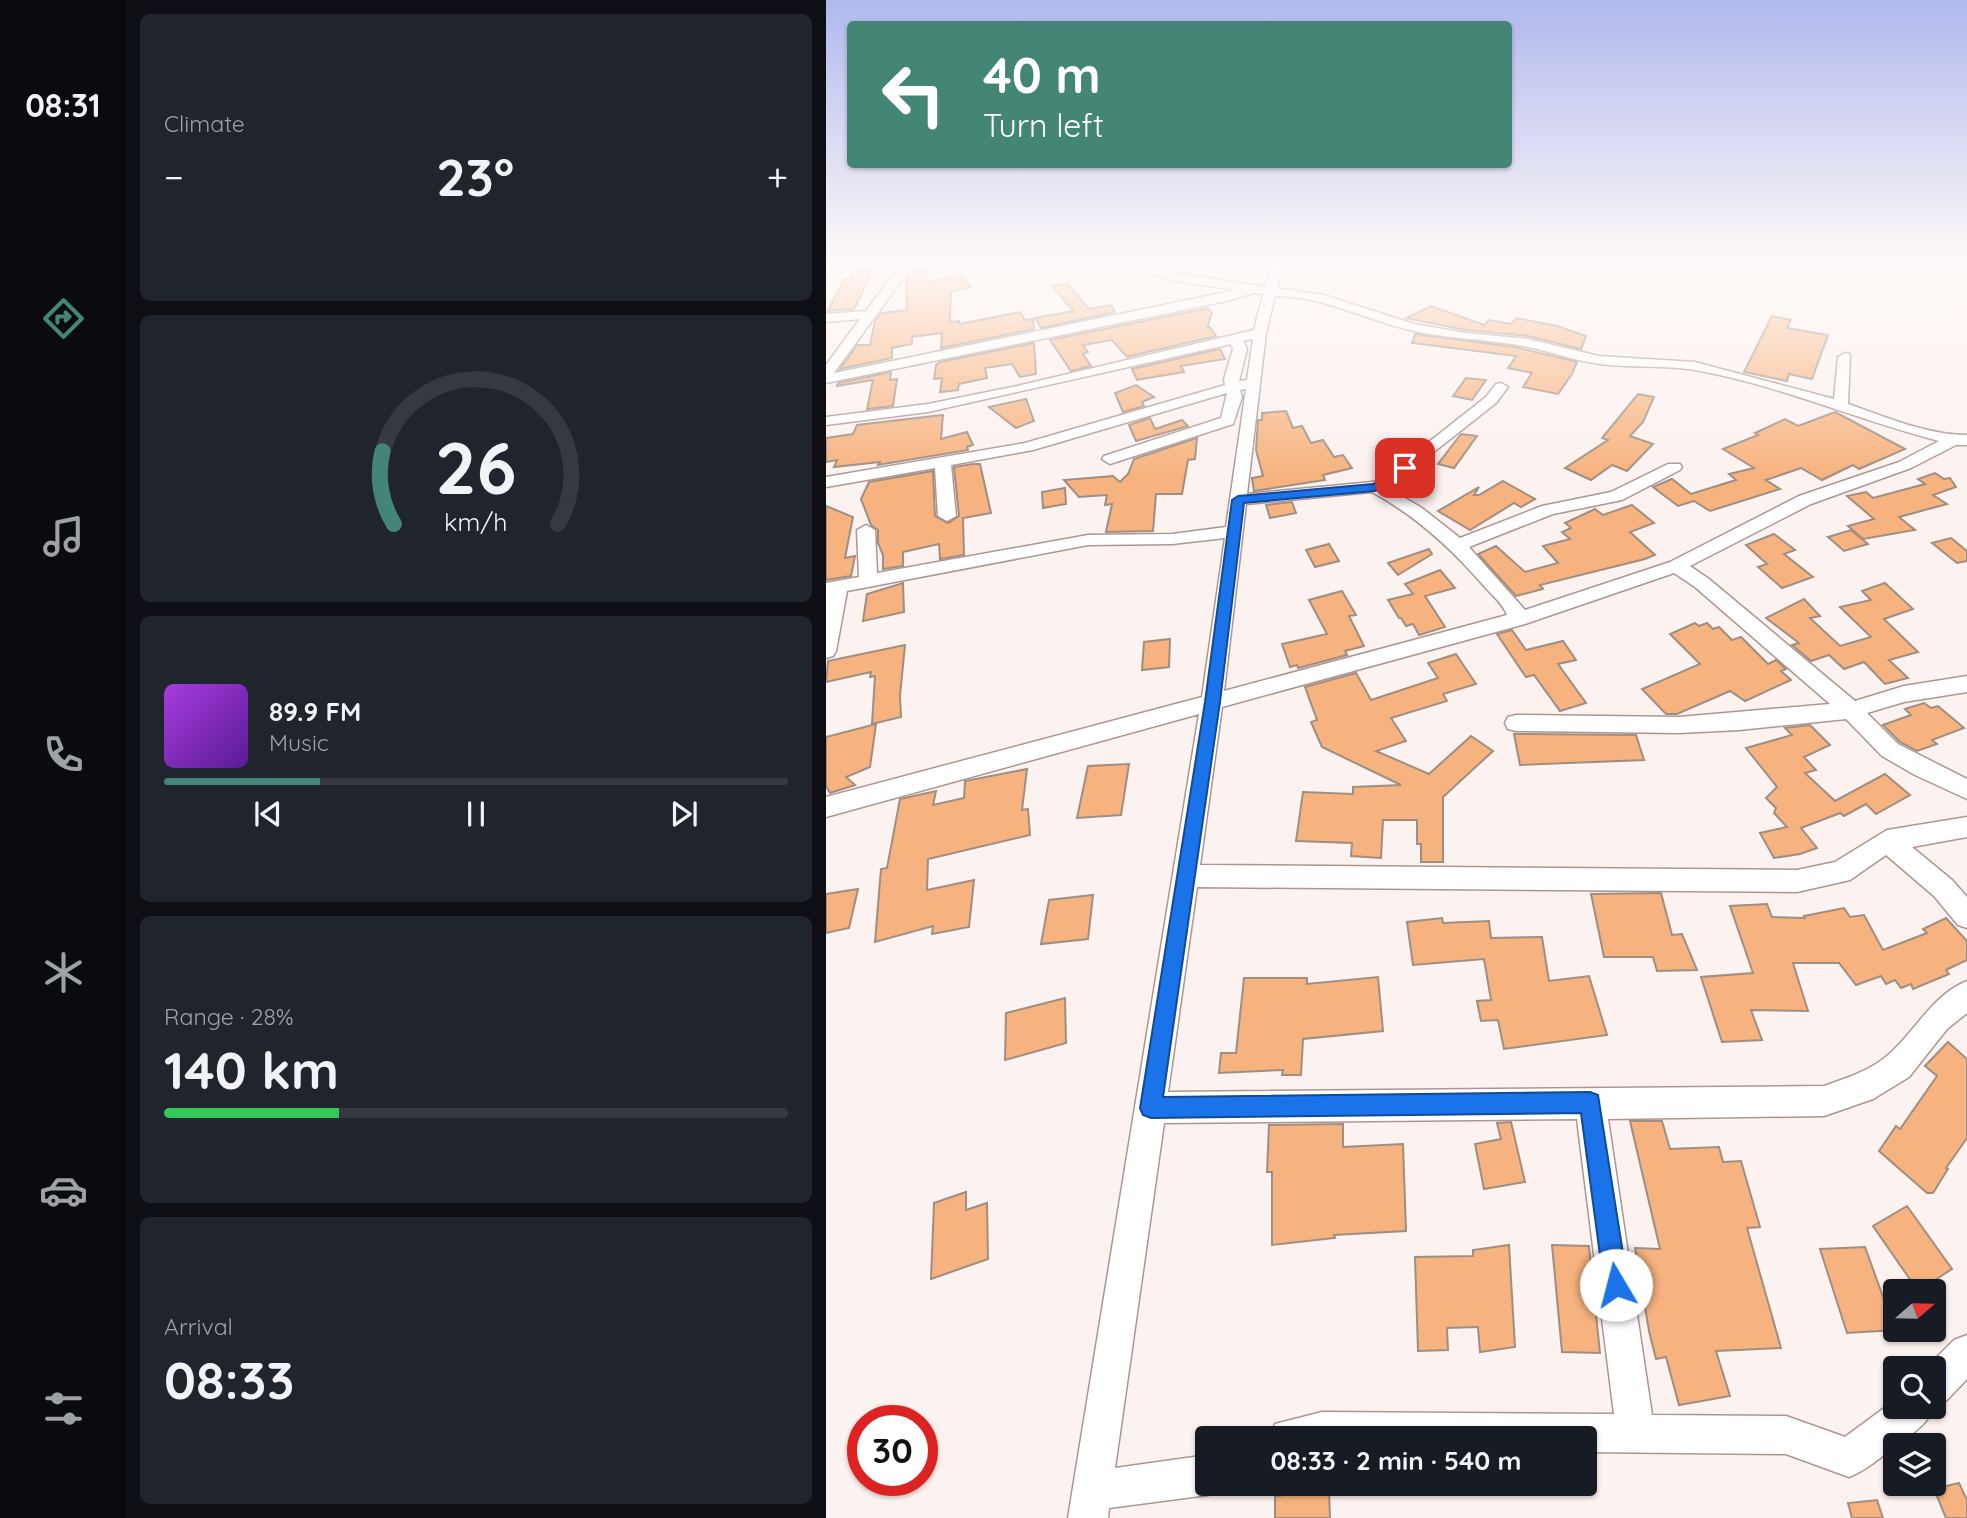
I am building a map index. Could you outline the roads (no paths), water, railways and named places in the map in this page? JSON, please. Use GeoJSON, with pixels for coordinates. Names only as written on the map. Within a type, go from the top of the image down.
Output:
{"type":"FeatureCollection","features":[{"type":"Feature","properties":{"kind":"street"},"geometry":{"type":"LineString","coordinates":[[826,376],[856,334]]}},
{"type":"Feature","properties":{"kind":"street"},"geometry":{"type":"LineString","coordinates":[[826,376],[1040,334]]}},
{"type":"Feature","properties":{"kind":"street"},"geometry":{"type":"LineString","coordinates":[[1449,334],[1506,339],[1599,360],[1695,366],[1841,406],[1898,426],[1960,440]]}},
{"type":"Feature","properties":{"kind":"street"},"geometry":{"type":"LineString","coordinates":[[826,421],[928,408],[1248,336],[1238,500],[1212,702],[1090,1504],[1195,1478]]}},
{"type":"Feature","properties":{"kind":"street"},"geometry":{"type":"LineString","coordinates":[[1841,406],[1845,357]]}},
{"type":"Feature","properties":{"kind":"street"},"geometry":{"type":"LineString","coordinates":[[1110,459],[1221,426],[1228,421],[1235,397],[1243,385]]}},
{"type":"Feature","properties":{"kind":"street"},"geometry":{"type":"LineString","coordinates":[[826,482],[943,464],[1027,447],[1243,385]]}},
{"type":"Feature","properties":{"kind":"street"},"geometry":{"type":"LineString","coordinates":[[1238,500],[1375,487],[1388,482],[1491,400],[1501,387]]}},
{"type":"Feature","properties":{"kind":"street"},"geometry":{"type":"LineString","coordinates":[[826,807],[1518,619],[1676,566],[1805,500],[1905,465],[1960,440]]}},
{"type":"Feature","properties":{"kind":"street"},"geometry":{"type":"LineString","coordinates":[[943,464],[947,516]]}},
{"type":"Feature","properties":{"kind":"street"},"geometry":{"type":"LineString","coordinates":[[1459,545],[1548,510],[1616,496],[1674,467]]}},
{"type":"Feature","properties":{"kind":"street"},"geometry":{"type":"LineString","coordinates":[[1375,487],[1427,519],[1459,545],[1515,609],[1518,619]]}},
{"type":"Feature","properties":{"kind":"street"},"geometry":{"type":"LineString","coordinates":[[866,530],[868,581]]}},
{"type":"Feature","properties":{"kind":"street"},"geometry":{"type":"LineString","coordinates":[[826,651],[832,588],[1088,540],[1172,540],[1234,532]]}},
{"type":"Feature","properties":{"kind":"street"},"geometry":{"type":"LineString","coordinates":[[1676,566],[1702,583],[1851,710],[1891,750],[1923,769],[1967,789]]}},
{"type":"Feature","properties":{"kind":"street"},"geometry":{"type":"LineString","coordinates":[[1516,723],[1679,725],[1739,722],[1851,710],[1904,694],[1967,684]]}},
{"type":"Feature","properties":{"kind":"street"},"geometry":{"type":"LineString","coordinates":[[1186,877],[1797,881],[1841,872],[1887,841],[1967,827]]}},
{"type":"Feature","properties":{"kind":"street"},"geometry":{"type":"LineString","coordinates":[[1887,841],[1943,888],[1967,916]]}},
{"type":"Feature","properties":{"kind":"street"},"geometry":{"type":"LineString","coordinates":[[1151,1108],[1824,1101],[1862,1088],[1898,1066],[1937,1018],[1967,995]]}},
{"type":"Feature","properties":{"kind":"street"},"geometry":{"type":"LineString","coordinates":[[1590,1102],[1636,1433]]}},
{"type":"Feature","properties":{"kind":"street"},"geometry":{"type":"LineString","coordinates":[[1946,1375],[1967,1353]]}},
{"type":"Feature","properties":{"kind":"street"},"geometry":{"type":"LineString","coordinates":[[1597,1433],[1786,1436],[1849,1458],[1903,1419]]}}]}
